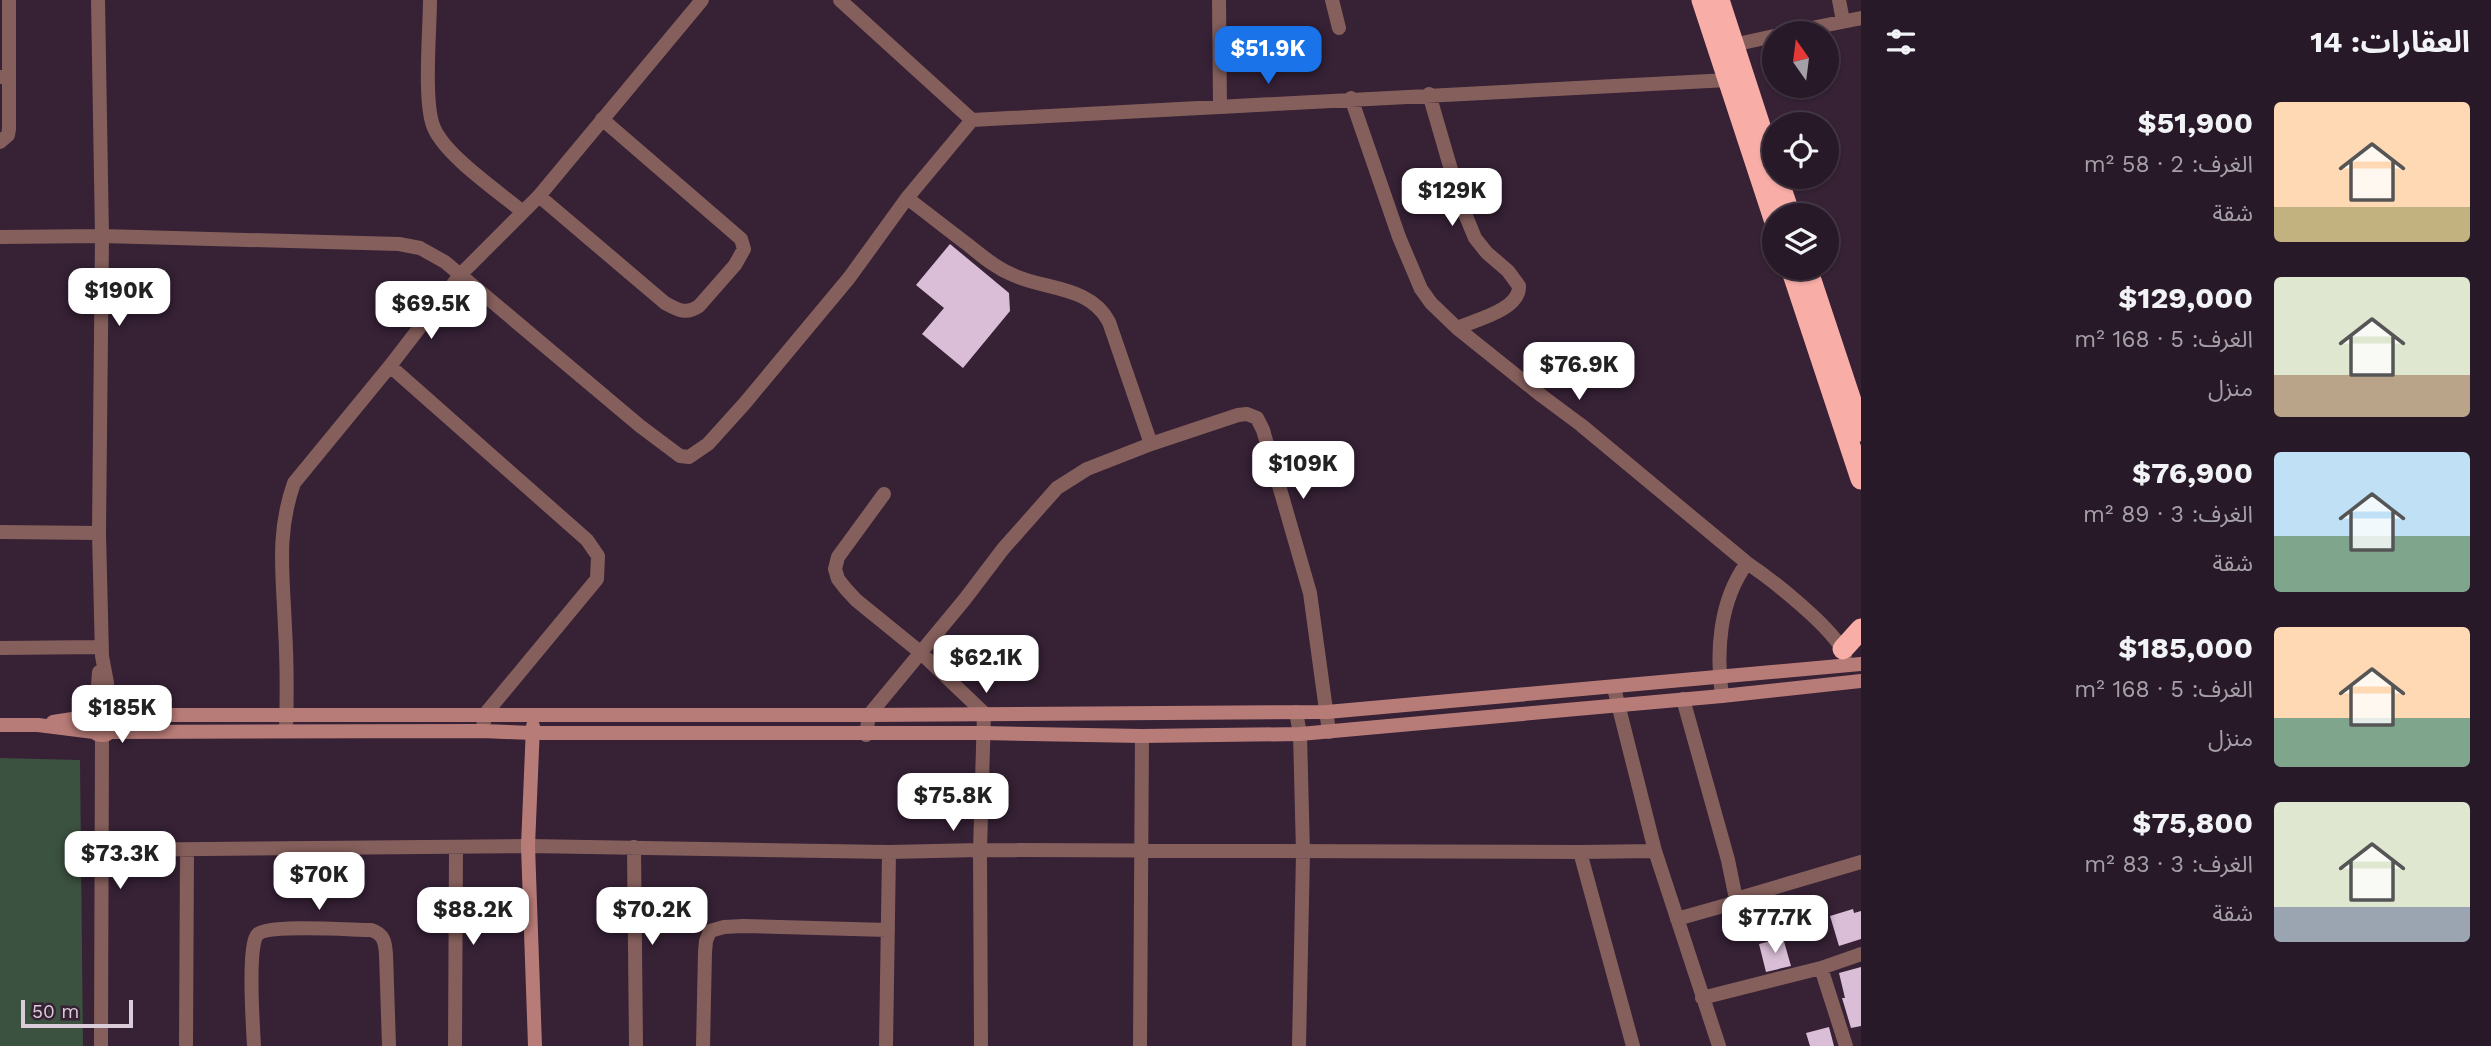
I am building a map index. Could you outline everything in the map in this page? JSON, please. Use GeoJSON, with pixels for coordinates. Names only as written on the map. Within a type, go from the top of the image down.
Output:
{"type":"FeatureCollection","features":[{"type":"Feature","properties":{"kind":"highway"},"geometry":{"type":"LineString","coordinates":[[1702,0],[1769,203]]}},
{"type":"Feature","properties":{"kind":"highway"},"geometry":{"type":"LineString","coordinates":[[1719,0],[1762,133]]}},
{"type":"Feature","properties":{"kind":"highway"},"geometry":{"type":"LineString","coordinates":[[1795,280],[1861,479]]}},
{"type":"Feature","properties":{"kind":"highway"},"geometry":{"type":"LineString","coordinates":[[1811,280],[1861,431]]}},
{"type":"Feature","properties":{"kind":"highway"},"geometry":{"type":"LineString","coordinates":[[1851,660],[1861,629]]}},
{"type":"Feature","properties":{"kind":"main road"},"geometry":{"type":"LineString","coordinates":[[38,725],[102,714],[869,715],[1327,712],[1614,688],[1851,660]]}},
{"type":"Feature","properties":{"kind":"main road"},"geometry":{"type":"LineString","coordinates":[[0,725],[38,725],[102,733],[482,731],[866,735],[1300,734],[1861,681]]}},
{"type":"Feature","properties":{"kind":"main road"},"geometry":{"type":"LineString","coordinates":[[534,713],[528,846],[535,1046]]}},
{"type":"Feature","properties":{"kind":"main road"},"geometry":{"type":"LineString","coordinates":[[102,714],[114,726],[102,733]]}},
{"type":"Feature","properties":{"kind":"main road"},"geometry":{"type":"LineString","coordinates":[[102,714],[90,726],[102,733]]}},
{"type":"Feature","properties":{"kind":"street"},"geometry":{"type":"LineString","coordinates":[[0,142],[8,135],[9,128],[4,76],[9,0]]}},
{"type":"Feature","properties":{"kind":"street"},"geometry":{"type":"LineString","coordinates":[[98,0],[102,236],[99,533],[102,652],[107,683],[102,714]]}},
{"type":"Feature","properties":{"kind":"street"},"geometry":{"type":"LineString","coordinates":[[430,0],[429,105],[434,129],[450,150],[523,212]]}},
{"type":"Feature","properties":{"kind":"street"},"geometry":{"type":"LineString","coordinates":[[840,0],[972,120],[1728,80]]}},
{"type":"Feature","properties":{"kind":"street"},"geometry":{"type":"LineString","coordinates":[[1219,0],[1220,107]]}},
{"type":"Feature","properties":{"kind":"street"},"geometry":{"type":"LineString","coordinates":[[1332,0],[1339,29]]}},
{"type":"Feature","properties":{"kind":"street"},"geometry":{"type":"LineString","coordinates":[[1839,0],[1843,21]]}},
{"type":"Feature","properties":{"kind":"street"},"geometry":{"type":"LineString","coordinates":[[286,731],[286,649],[281,548],[287,503],[294,483],[460,275],[539,196],[685,23],[700,1]]}},
{"type":"Feature","properties":{"kind":"street"},"geometry":{"type":"LineString","coordinates":[[1839,22],[1861,19]]}},
{"type":"Feature","properties":{"kind":"street"},"geometry":{"type":"LineString","coordinates":[[1733,45],[1762,39]]}},
{"type":"Feature","properties":{"kind":"street"},"geometry":{"type":"LineString","coordinates":[[1429,94],[1461,204],[1475,238],[1487,253],[1508,271],[1518,286],[1517,297],[1511,305],[1457,328]]}},
{"type":"Feature","properties":{"kind":"street"},"geometry":{"type":"LineString","coordinates":[[1351,98],[1399,237],[1421,289],[1431,303],[1457,328],[1581,425],[1746,563],[1767,577],[1822,626],[1851,660]]}},
{"type":"Feature","properties":{"kind":"street"},"geometry":{"type":"LineString","coordinates":[[539,196],[665,303],[681,312],[699,306],[735,265],[744,249],[741,239],[602,119]]}},
{"type":"Feature","properties":{"kind":"street"},"geometry":{"type":"LineString","coordinates":[[0,237],[102,236],[399,244],[420,248],[433,254],[460,275],[639,426],[680,456],[689,457],[708,444],[745,403],[849,278],[907,198],[972,120]]}},
{"type":"Feature","properties":{"kind":"street"},"geometry":{"type":"LineString","coordinates":[[907,198],[999,269],[1029,282],[1065,290],[1097,305],[1109,322],[1151,444]]}},
{"type":"Feature","properties":{"kind":"street"},"geometry":{"type":"LineString","coordinates":[[390,366],[587,540],[598,556],[597,579],[486,713],[482,731]]}},
{"type":"Feature","properties":{"kind":"street"},"geometry":{"type":"LineString","coordinates":[[866,735],[869,715],[1003,549],[1058,488],[1087,469],[1151,444],[1247,414],[1257,418],[1263,430],[1310,593],[1329,732]]}},
{"type":"Feature","properties":{"kind":"street"},"geometry":{"type":"LineString","coordinates":[[884,494],[838,557],[835,569],[838,579],[856,600],[920,652],[984,713],[981,1046]]}},
{"type":"Feature","properties":{"kind":"street"},"geometry":{"type":"LineString","coordinates":[[0,532],[99,533]]}},
{"type":"Feature","properties":{"kind":"street"},"geometry":{"type":"LineString","coordinates":[[1723,696],[1720,641],[1731,589],[1746,563]]}},
{"type":"Feature","properties":{"kind":"street"},"geometry":{"type":"LineString","coordinates":[[0,648],[102,652]]}},
{"type":"Feature","properties":{"kind":"street"},"geometry":{"type":"LineString","coordinates":[[1614,688],[1656,851],[1719,1046]]}},
{"type":"Feature","properties":{"kind":"street"},"geometry":{"type":"LineString","coordinates":[[1683,699],[1728,860],[1736,899]]}},
{"type":"Feature","properties":{"kind":"street"},"geometry":{"type":"LineString","coordinates":[[1296,712],[1300,734],[1303,853],[1299,1046]]}},
{"type":"Feature","properties":{"kind":"street"},"geometry":{"type":"LineString","coordinates":[[101,1046],[102,733]]}},
{"type":"Feature","properties":{"kind":"street"},"geometry":{"type":"LineString","coordinates":[[1140,1046],[1142,736]]}},
{"type":"Feature","properties":{"kind":"street"},"geometry":{"type":"LineString","coordinates":[[102,850],[528,846],[889,852],[1656,851]]}},
{"type":"Feature","properties":{"kind":"street"},"geometry":{"type":"LineString","coordinates":[[455,1046],[456,847]]}},
{"type":"Feature","properties":{"kind":"street"},"geometry":{"type":"LineString","coordinates":[[634,848],[636,1046]]}},
{"type":"Feature","properties":{"kind":"street"},"geometry":{"type":"LineString","coordinates":[[186,1046],[187,851]]}},
{"type":"Feature","properties":{"kind":"street"},"geometry":{"type":"LineString","coordinates":[[886,1046],[889,852]]}},
{"type":"Feature","properties":{"kind":"street"},"geometry":{"type":"LineString","coordinates":[[1580,852],[1633,1046]]}},
{"type":"Feature","properties":{"kind":"street"},"geometry":{"type":"LineString","coordinates":[[1677,919],[1861,862]]}},
{"type":"Feature","properties":{"kind":"street"},"geometry":{"type":"LineString","coordinates":[[703,1046],[705,951],[710,932],[724,927],[743,926],[888,929]]}},
{"type":"Feature","properties":{"kind":"street"},"geometry":{"type":"LineString","coordinates":[[254,1046],[254,941],[258,934],[270,929],[292,929],[371,930],[382,935],[386,954],[389,1046]]}},
{"type":"Feature","properties":{"kind":"street"},"geometry":{"type":"LineString","coordinates":[[1702,998],[1821,968],[1861,954]]}},
{"type":"Feature","properties":{"kind":"street"},"geometry":{"type":"LineString","coordinates":[[1821,968],[1846,1046]]}},
{"type":"Feature","properties":{"kind":"green space"},"geometry":{"type":"Polygon","coordinates":[[[0,758],[80,760],[83,1046],[0,1046],[0,758]]]}},
{"type":"Feature","properties":{"kind":"building"},"geometry":{"type":"Polygon","coordinates":[[[950,244],[1009,293],[1010,311],[963,368],[922,334],[944,308],[916,285],[950,244]]]}},
{"type":"Feature","properties":{"kind":"building"},"geometry":{"type":"Polygon","coordinates":[[[1853,909],[1854,913],[1861,911],[1861,939],[1839,946],[1830,916],[1853,909]]]}},
{"type":"Feature","properties":{"kind":"building"},"geometry":{"type":"Polygon","coordinates":[[[1783,938],[1791,966],[1766,972],[1759,944],[1783,938]]]}},
{"type":"Feature","properties":{"kind":"building"},"geometry":{"type":"Polygon","coordinates":[[[1861,967],[1861,1026],[1851,1028],[1842,998],[1845,998],[1839,973],[1861,967]]]}},
{"type":"Feature","properties":{"kind":"building"},"geometry":{"type":"Polygon","coordinates":[[[1829,1027],[1834,1046],[1810,1046],[1806,1033],[1829,1027]]]}}]}
